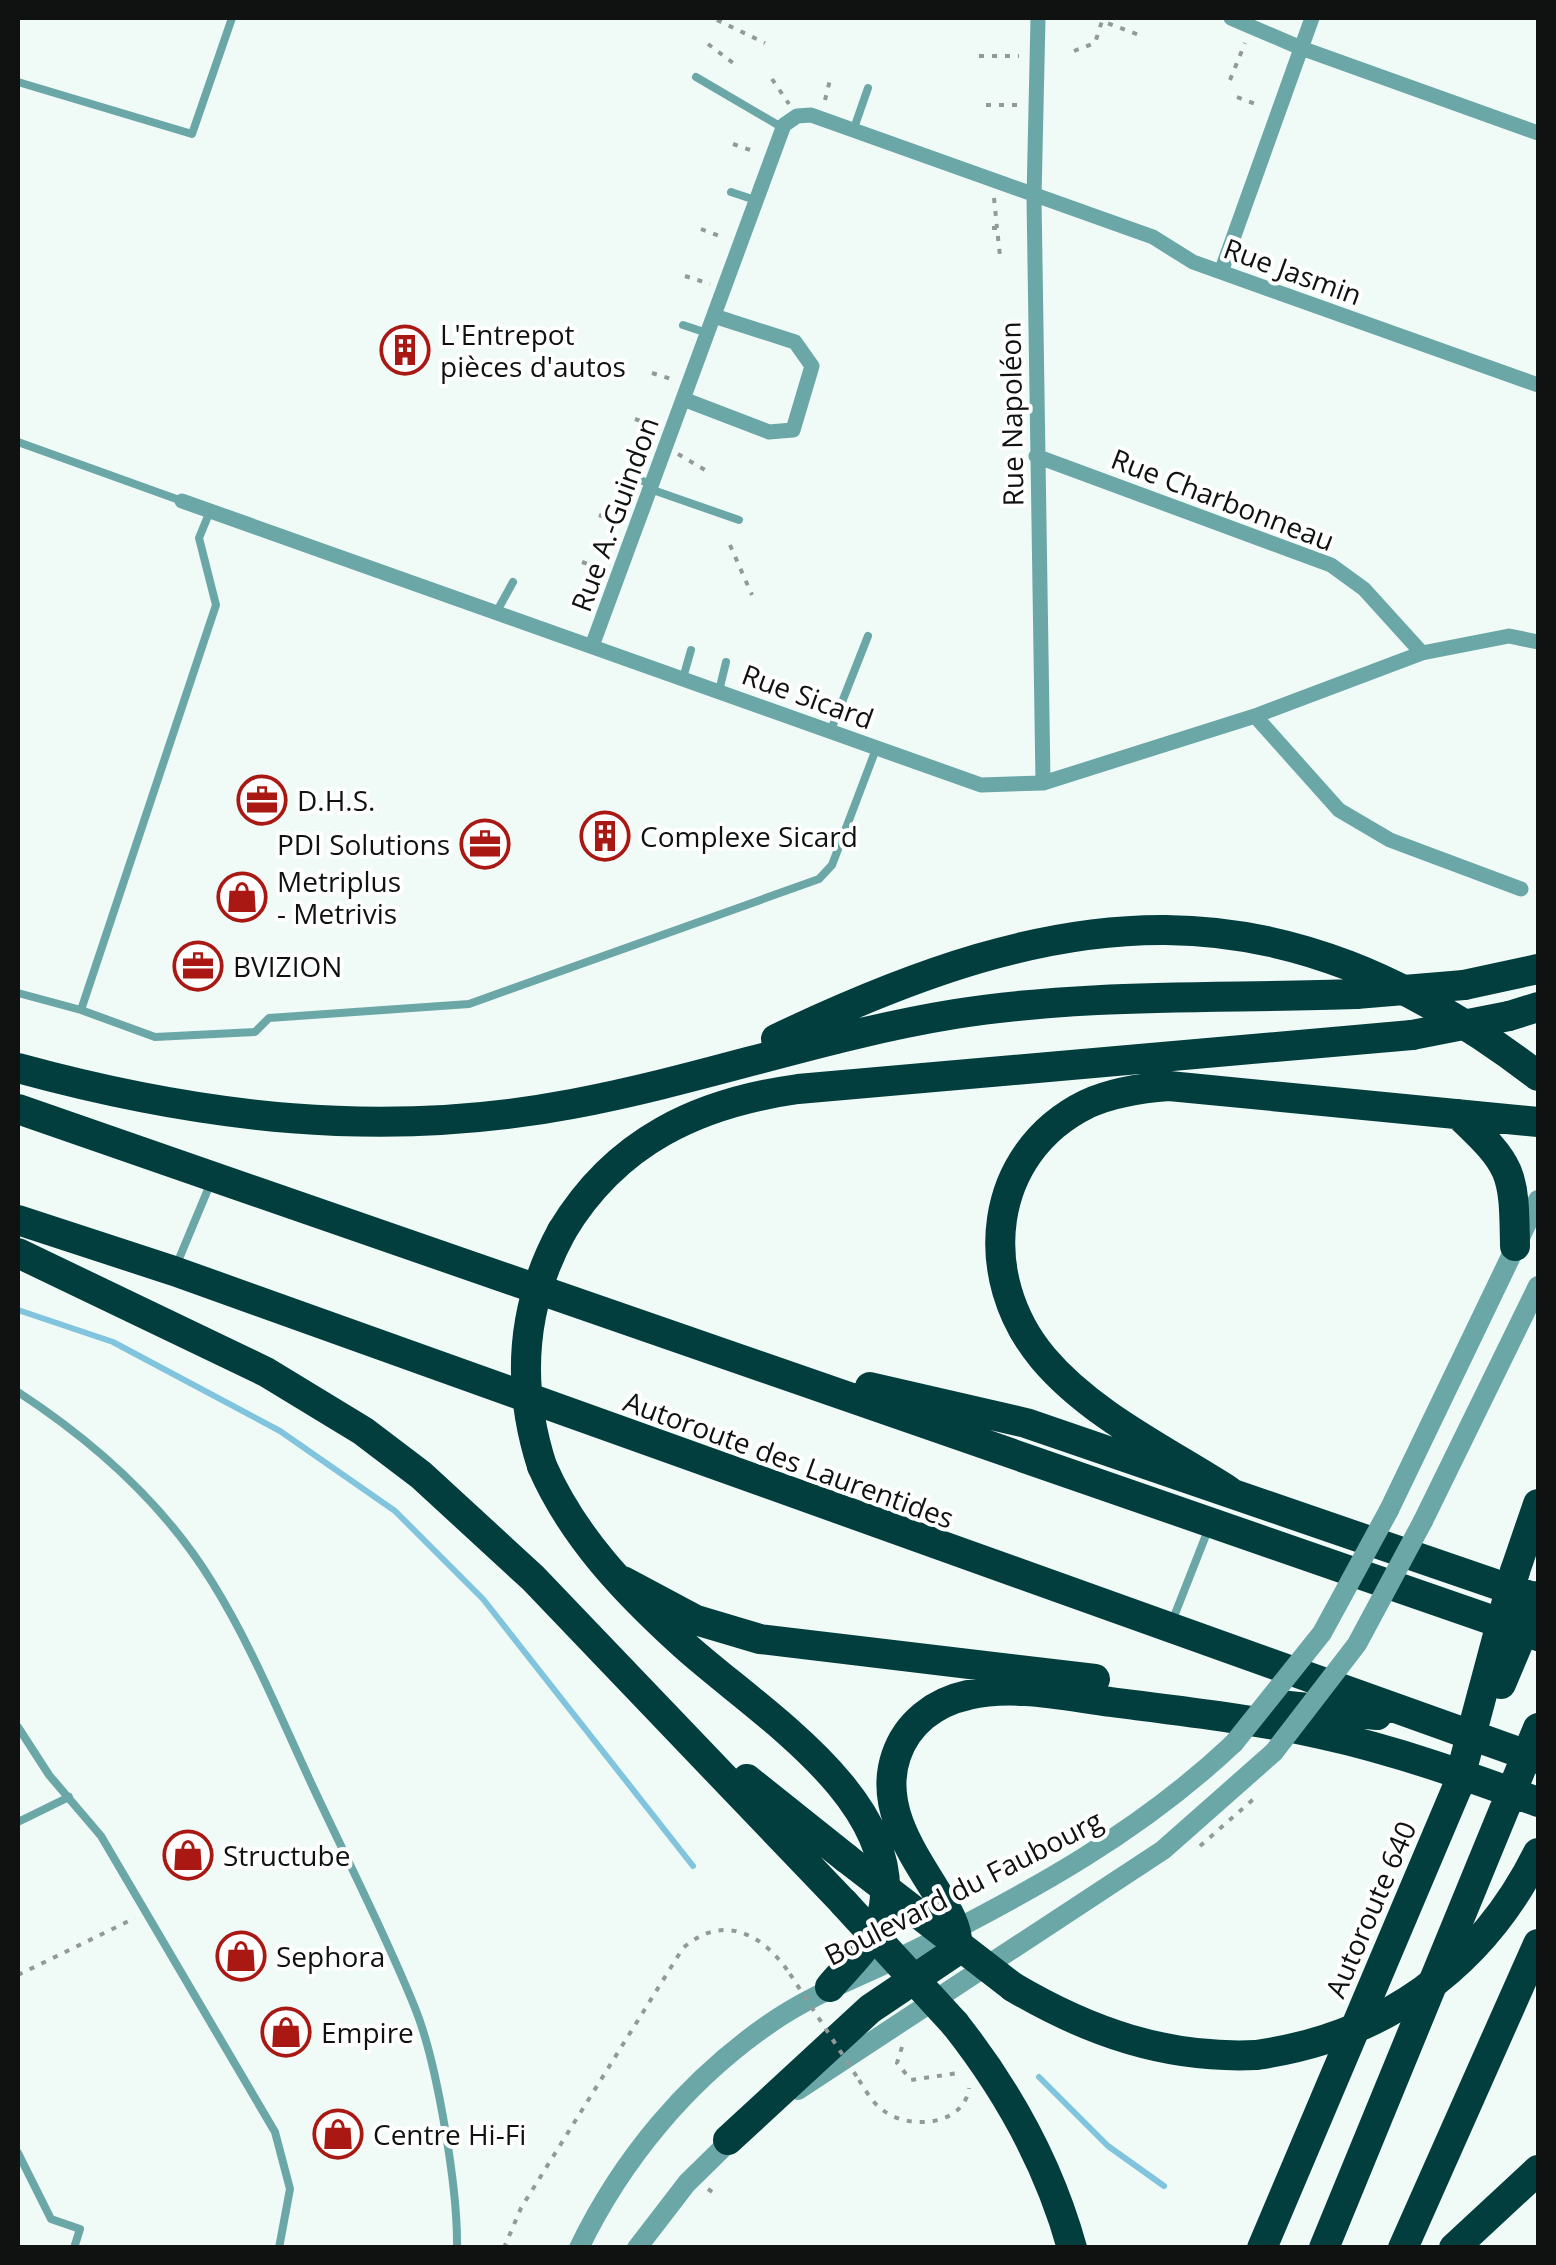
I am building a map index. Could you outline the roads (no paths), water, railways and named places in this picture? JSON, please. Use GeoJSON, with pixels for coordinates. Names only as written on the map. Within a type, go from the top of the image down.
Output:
{"type":"FeatureCollection","features":[{"type":"Feature","properties":{"kind":"highway"},"geometry":{"type":"LineString","coordinates":[[707,1072],[822,1017],[966,966],[1064,938],[1143,930],[1230,934],[1341,960],[1401,985],[1524,1053],[1538,1076]]}},
{"type":"Feature","properties":{"kind":"highway"},"geometry":{"type":"LineString","coordinates":[[18,1068],[216,1113],[381,1124],[514,1114],[707,1072],[849,1034],[992,1009],[1106,1000],[1356,994],[1464,984],[1538,970]]}},
{"type":"Feature","properties":{"kind":"highway"},"geometry":{"type":"LineString","coordinates":[[830,1988],[880,1920],[885,1888],[873,1834],[832,1774],[681,1642],[572,1526],[542,1466],[526,1393],[526,1336],[539,1279],[562,1230],[592,1187],[642,1142],[700,1110],[737,1099],[798,1088],[1412,1035],[1538,1007]]}},
{"type":"Feature","properties":{"kind":"highway"},"geometry":{"type":"LineString","coordinates":[[1229,1492],[1078,1392],[1030,1341],[1009,1301],[999,1261],[1000,1220],[1018,1169],[1046,1132],[1102,1098],[1144,1088],[1193,1086],[1538,1122]]}},
{"type":"Feature","properties":{"kind":"highway"},"geometry":{"type":"LineString","coordinates":[[18,1108],[1538,1636]]}},
{"type":"Feature","properties":{"kind":"highway"},"geometry":{"type":"LineString","coordinates":[[1458,1114],[1508,1167],[1515,1194],[1515,1246]]}},
{"type":"Feature","properties":{"kind":"highway","name":"Autoroute des Laurentides"},"geometry":{"type":"LineString","coordinates":[[18,1220],[174,1271],[1538,1759]]}},
{"type":"Feature","properties":{"kind":"highway"},"geometry":{"type":"LineString","coordinates":[[18,1254],[237,1356],[379,1442],[466,1512],[665,1715],[955,2024],[1023,2126],[1048,2178],[1072,2248]]}},
{"type":"Feature","properties":{"kind":"highway"},"geometry":{"type":"LineString","coordinates":[[714,1351],[1026,1423],[1538,1598]]}},
{"type":"Feature","properties":{"kind":"highway"},"geometry":{"type":"LineString","coordinates":[[1457,1788],[1515,1571],[1538,1504]]}},
{"type":"Feature","properties":{"kind":"highway"},"geometry":{"type":"LineString","coordinates":[[622,1581],[696,1620],[772,1641],[1284,1706],[1426,1719]]}},
{"type":"Feature","properties":{"kind":"highway","name":"Autoroute 640"},"geometry":{"type":"LineString","coordinates":[[1262,2248],[1538,1598]]}},
{"type":"Feature","properties":{"kind":"highway"},"geometry":{"type":"LineString","coordinates":[[728,2140],[870,2008],[952,1956],[958,1947],[954,1929],[905,1838],[890,1786],[896,1756],[911,1728],[937,1706],[970,1694],[1014,1692],[1309,1731],[1397,1754],[1538,1802]]}},
{"type":"Feature","properties":{"kind":"highway"},"geometry":{"type":"LineString","coordinates":[[665,1715],[1013,1988],[1082,2024],[1149,2047],[1210,2056],[1256,2056],[1339,2037],[1420,1995],[1489,1932],[1538,1853]]}},
{"type":"Feature","properties":{"kind":"highway"},"geometry":{"type":"LineString","coordinates":[[1324,2248],[1538,1728]]}},
{"type":"Feature","properties":{"kind":"highway"},"geometry":{"type":"LineString","coordinates":[[1403,2248],[1538,1944]]}},
{"type":"Feature","properties":{"kind":"highway"},"geometry":{"type":"LineString","coordinates":[[1454,2248],[1538,2170]]}},
{"type":"Feature","properties":{"kind":"street","name":"Rue Napoléon"},"geometry":{"type":"LineString","coordinates":[[1024,18],[1035,51]]}},
{"type":"Feature","properties":{"kind":"street","name":"Rue Napoléon"},"geometry":{"type":"LineString","coordinates":[[1038,18],[1034,198],[1043,782]]}},
{"type":"Feature","properties":{"kind":"street"},"geometry":{"type":"LineString","coordinates":[[1231,18],[1302,48],[1538,132]]}},
{"type":"Feature","properties":{"kind":"street"},"geometry":{"type":"LineString","coordinates":[[1221,272],[1312,18]]}},
{"type":"Feature","properties":{"kind":"street","name":"Rue A.-Guindon"},"geometry":{"type":"LineString","coordinates":[[592,646],[783,128],[797,116],[820,118],[853,130]]}},
{"type":"Feature","properties":{"kind":"street"},"geometry":{"type":"LineString","coordinates":[[853,130],[1034,198]]}},
{"type":"Feature","properties":{"kind":"street","name":"Rue Jasmin"},"geometry":{"type":"LineString","coordinates":[[1034,198],[1153,237],[1192,262],[1538,385]]}},
{"type":"Feature","properties":{"kind":"street","name":"Rue A.-Guindon"},"geometry":{"type":"LineString","coordinates":[[683,399],[769,432],[795,426],[812,366],[794,342],[714,316]]}},
{"type":"Feature","properties":{"kind":"street","name":"Rue Charbonneau"},"geometry":{"type":"LineString","coordinates":[[1036,456],[1331,564],[1364,589],[1422,653]]}},
{"type":"Feature","properties":{"kind":"street","name":"Rue Sicard"},"geometry":{"type":"LineString","coordinates":[[182,501],[982,785],[1043,782],[1255,716],[1422,653]]}},
{"type":"Feature","properties":{"kind":"street"},"geometry":{"type":"LineString","coordinates":[[1422,653],[1508,636],[1538,642]]}},
{"type":"Feature","properties":{"kind":"street"},"geometry":{"type":"LineString","coordinates":[[1255,716],[1299,771],[1339,810],[1390,840],[1521,889]]}},
{"type":"Feature","properties":{"kind":"street","name":"Boulevard du Faubourg"},"geometry":{"type":"LineString","coordinates":[[579,2248],[627,2166],[669,2113],[742,2044],[830,1988],[954,1929],[1121,1837],[1234,1742],[1291,1677],[1322,1633],[1389,1510],[1538,1200]]}},
{"type":"Feature","properties":{"kind":"street"},"geometry":{"type":"LineString","coordinates":[[637,2248],[662,2212],[728,2140],[1163,1850],[1274,1752],[1357,1644],[1538,1286]]}},
{"type":"Feature","properties":{"kind":"lane"},"geometry":{"type":"LineString","coordinates":[[18,82],[192,134],[232,18]]}},
{"type":"Feature","properties":{"kind":"lane"},"geometry":{"type":"LineString","coordinates":[[696,77],[783,128]]}},
{"type":"Feature","properties":{"kind":"lane"},"geometry":{"type":"LineString","coordinates":[[853,130],[868,88]]}},
{"type":"Feature","properties":{"kind":"lane"},"geometry":{"type":"LineString","coordinates":[[731,192],[756,201]]}},
{"type":"Feature","properties":{"kind":"lane"},"geometry":{"type":"LineString","coordinates":[[683,325],[708,333]]}},
{"type":"Feature","properties":{"kind":"lane"},"geometry":{"type":"LineString","coordinates":[[18,457],[20,443],[182,501]]}},
{"type":"Feature","properties":{"kind":"lane"},"geometry":{"type":"LineString","coordinates":[[630,477],[739,520]]}},
{"type":"Feature","properties":{"kind":"lane"},"geometry":{"type":"LineString","coordinates":[[81,1010],[216,605],[199,538],[210,510]]}},
{"type":"Feature","properties":{"kind":"lane"},"geometry":{"type":"LineString","coordinates":[[496,613],[512,582]]}},
{"type":"Feature","properties":{"kind":"lane"},"geometry":{"type":"LineString","coordinates":[[831,731],[868,636]]}},
{"type":"Feature","properties":{"kind":"lane"},"geometry":{"type":"LineString","coordinates":[[683,678],[691,650]]}},
{"type":"Feature","properties":{"kind":"lane"},"geometry":{"type":"LineString","coordinates":[[719,690],[726,662]]}},
{"type":"Feature","properties":{"kind":"lane"},"geometry":{"type":"LineString","coordinates":[[18,993],[81,1010],[155,1037],[255,1032],[269,1018],[469,1004],[819,880],[832,865],[877,748]]}},
{"type":"Feature","properties":{"kind":"lane"},"geometry":{"type":"LineString","coordinates":[[174,1271],[213,1177]]}},
{"type":"Feature","properties":{"kind":"lane"},"geometry":{"type":"LineString","coordinates":[[18,1392],[72,1428],[153,1504],[212,1582],[417,2011],[438,2105],[456,2212],[457,2248]]}},
{"type":"Feature","properties":{"kind":"lane"},"geometry":{"type":"LineString","coordinates":[[1169,1628],[1211,1522]]}},
{"type":"Feature","properties":{"kind":"lane"},"geometry":{"type":"LineString","coordinates":[[18,1726],[100,1836],[276,2132],[290,2189],[279,2248]]}},
{"type":"Feature","properties":{"kind":"lane"},"geometry":{"type":"LineString","coordinates":[[18,1822],[69,1797]]}},
{"type":"Feature","properties":{"kind":"lane"},"geometry":{"type":"LineString","coordinates":[[18,2153],[51,2218],[80,2229],[74,2248]]}},
{"type":"Feature","properties":{"kind":"waterway"},"geometry":{"type":"LineString","coordinates":[[18,1310],[113,1342],[280,1431],[395,1511],[483,1599],[693,1866]]}},
{"type":"Feature","properties":{"kind":"waterway"},"geometry":{"type":"LineString","coordinates":[[1039,2077],[1108,2146],[1164,2186]]}},
{"type":"Feature","properties":{"kind":"place","name":"L'Entrepot pièces d'autos"},"geometry":{"type":"Point","coordinates":[405,350]}},
{"type":"Feature","properties":{"kind":"place","name":"D.H.S."},"geometry":{"type":"Point","coordinates":[262,800]}},
{"type":"Feature","properties":{"kind":"place","name":"Complexe Sicard"},"geometry":{"type":"Point","coordinates":[605,836]}},
{"type":"Feature","properties":{"kind":"place","name":"PDI Solutions"},"geometry":{"type":"Point","coordinates":[485,844]}},
{"type":"Feature","properties":{"kind":"place","name":"Metriplus - Metrivis"},"geometry":{"type":"Point","coordinates":[242,897]}},
{"type":"Feature","properties":{"kind":"place","name":"BVIZION"},"geometry":{"type":"Point","coordinates":[198,966]}},
{"type":"Feature","properties":{"kind":"place","name":"Structube"},"geometry":{"type":"Point","coordinates":[188,1855]}},
{"type":"Feature","properties":{"kind":"place","name":"Sephora"},"geometry":{"type":"Point","coordinates":[241,1956]}},
{"type":"Feature","properties":{"kind":"place","name":"Empire"},"geometry":{"type":"Point","coordinates":[286,2032]}},
{"type":"Feature","properties":{"kind":"place","name":"Centre Hi-Fi"},"geometry":{"type":"Point","coordinates":[338,2134]}}]}
